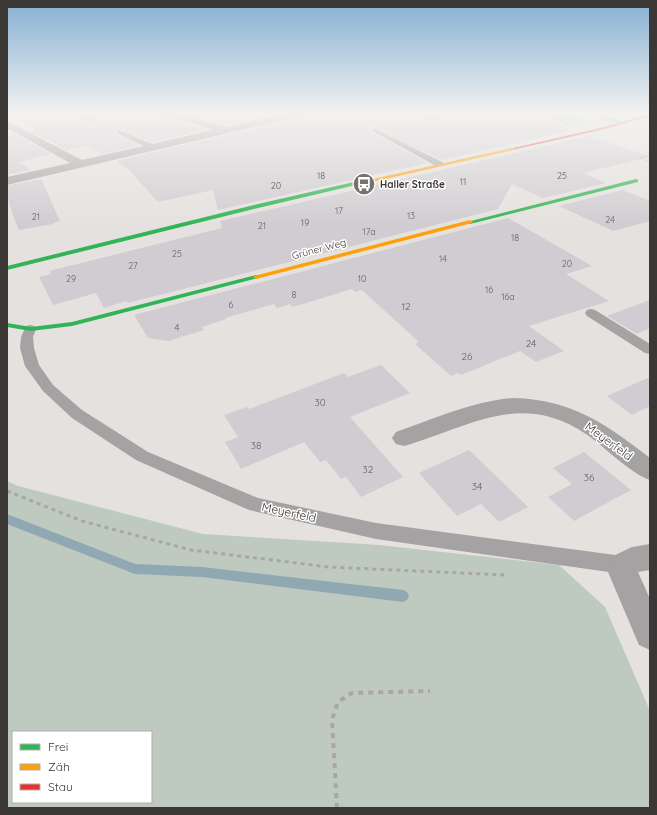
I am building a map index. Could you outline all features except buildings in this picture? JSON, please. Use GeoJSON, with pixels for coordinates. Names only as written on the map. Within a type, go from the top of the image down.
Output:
{"type":"FeatureCollection","features":[{"type":"Feature","properties":{"kind":"street"},"geometry":{"type":"LineString","coordinates":[[55,150],[80,164]]}},
{"type":"Feature","properties":{"kind":"street"},"geometry":{"type":"LineString","coordinates":[[7,181],[139,150]]}},
{"type":"Feature","properties":{"kind":"street"},"geometry":{"type":"LineString","coordinates":[[7,268],[258,206],[502,150]]}},
{"type":"Feature","properties":{"kind":"street","name":"Grüner Weg"},"geometry":{"type":"LineString","coordinates":[[7,325],[30,329],[72,324],[398,240],[636,181]]}},
{"type":"Feature","properties":{"kind":"street","name":"Meyerfeld"},"geometry":{"type":"LineString","coordinates":[[404,438],[491,408],[516,406],[539,408],[563,413],[587,424],[650,471]]}},
{"type":"Feature","properties":{"kind":"street","name":"Meyerfeld"},"geometry":{"type":"LineString","coordinates":[[623,565],[632,560],[650,557]]}},
{"type":"Feature","properties":{"kind":"street"},"geometry":{"type":"LineString","coordinates":[[623,565],[625,580],[650,634]]}},
{"type":"Feature","properties":{"kind":"lane"},"geometry":{"type":"LineString","coordinates":[[412,150],[439,164]]}},
{"type":"Feature","properties":{"kind":"lane"},"geometry":{"type":"LineString","coordinates":[[591,313],[650,350]]}},
{"type":"Feature","properties":{"kind":"lane","name":"Meyerfeld"},"geometry":{"type":"LineString","coordinates":[[30,329],[27,337],[27,348],[32,366],[48,388],[77,414],[142,456],[255,505],[376,531],[623,565]]}},
{"type":"Feature","properties":{"kind":"path"},"geometry":{"type":"LineString","coordinates":[[650,156],[640,158],[650,162]]}},
{"type":"Feature","properties":{"kind":"path"},"geometry":{"type":"LineString","coordinates":[[7,491],[82,522],[191,550],[329,566],[509,575]]}},
{"type":"Feature","properties":{"kind":"path"},"geometry":{"type":"LineString","coordinates":[[337,808],[332,720],[338,702],[352,693],[430,690]]}},
{"type":"Feature","properties":{"kind":"shaded area"},"geometry":{"type":"Polygon","coordinates":[[[7,481],[18,486],[203,534],[379,545],[559,565],[605,607],[650,711],[650,808],[7,808],[7,481]]]}},
{"type":"Feature","properties":{"kind":"waterway"},"geometry":{"type":"LineString","coordinates":[[7,519],[135,569],[202,572],[403,596]]}},
{"type":"Feature","properties":{"kind":"traffic: fast"},"geometry":{"type":"LineString","coordinates":[[470,222],[636,181]]}},
{"type":"Feature","properties":{"kind":"traffic: fast"},"geometry":{"type":"LineString","coordinates":[[7,268],[258,206],[354,184]]}},
{"type":"Feature","properties":{"kind":"traffic: fast"},"geometry":{"type":"LineString","coordinates":[[7,325],[31,329],[72,324],[256,277]]}},
{"type":"Feature","properties":{"kind":"traffic: slow"},"geometry":{"type":"LineString","coordinates":[[354,184],[507,150]]}},
{"type":"Feature","properties":{"kind":"traffic: slow"},"geometry":{"type":"LineString","coordinates":[[256,277],[470,222]]}},
{"type":"Feature","properties":{"kind":"place","name":"Haller Straße"},"geometry":{"type":"Point","coordinates":[364,184]}}]}
